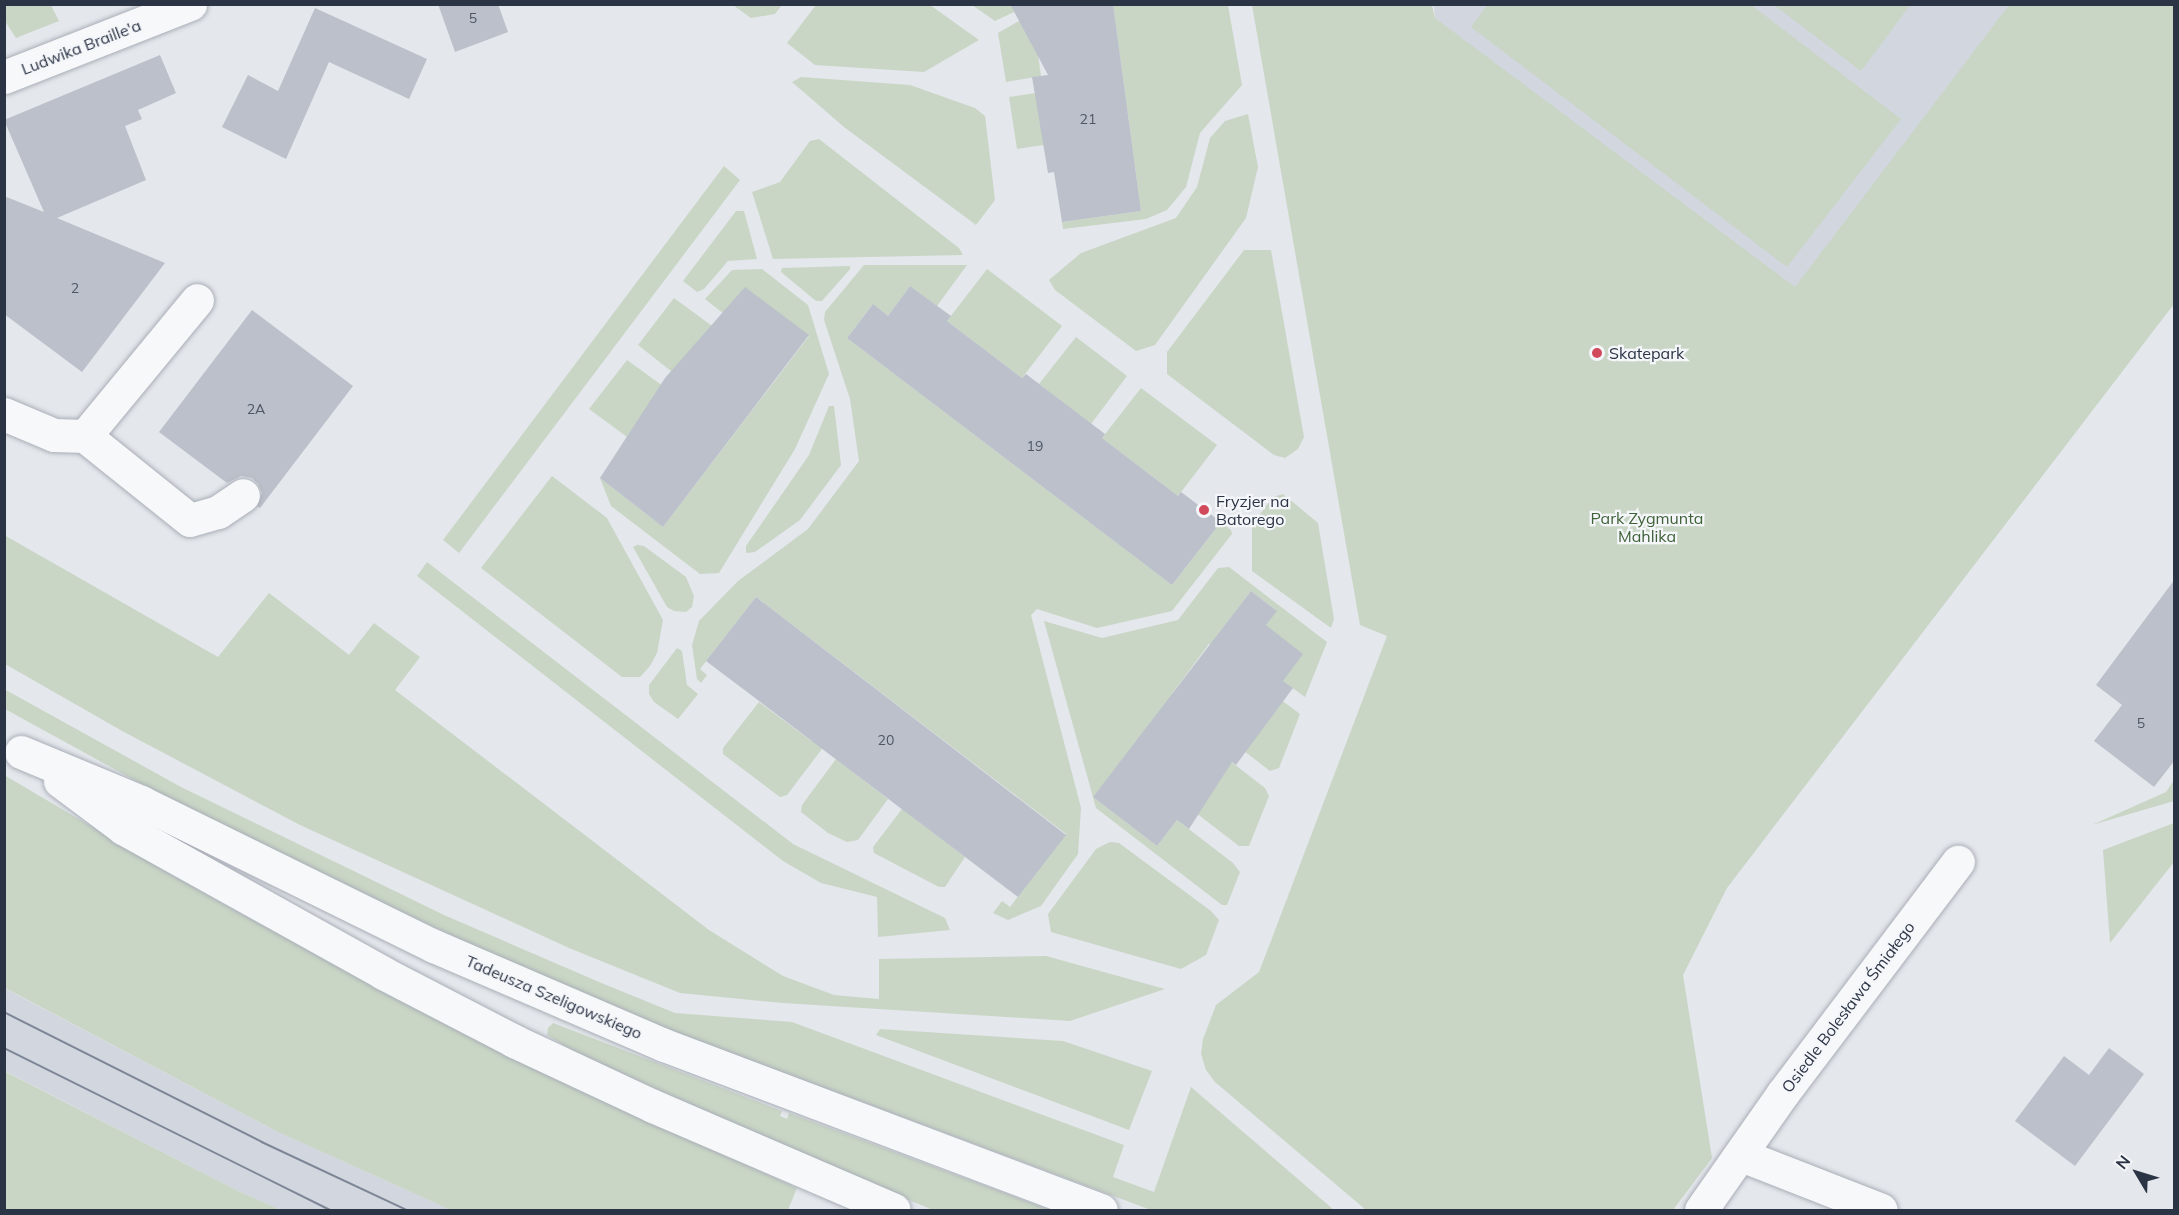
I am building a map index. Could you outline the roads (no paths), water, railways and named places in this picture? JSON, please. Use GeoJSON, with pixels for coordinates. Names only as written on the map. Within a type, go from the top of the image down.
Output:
{"type":"FeatureCollection","features":[{"type":"Feature","properties":{"kind":"street","name":"Ludwika Braille'a"},"geometry":{"type":"LineString","coordinates":[[4,77],[190,4]]}},
{"type":"Feature","properties":{"kind":"street"},"geometry":{"type":"LineString","coordinates":[[85,436],[197,300]]}},
{"type":"Feature","properties":{"kind":"street"},"geometry":{"type":"LineString","coordinates":[[4,414],[54,435],[85,436],[190,520],[218,512],[243,495]]}},
{"type":"Feature","properties":{"kind":"street","name":"Tadeusza Szeligowskiego"},"geometry":{"type":"LineString","coordinates":[[13,747],[123,828],[383,973],[514,1041],[653,1106],[894,1210]]}},
{"type":"Feature","properties":{"kind":"street","name":"Tadeusza Szeligowskiego"},"geometry":{"type":"LineString","coordinates":[[13,747],[141,802],[434,946],[664,1045],[1101,1210]]}},
{"type":"Feature","properties":{"kind":"street","name":"Osiedle Bolesława Śmiałego"},"geometry":{"type":"LineString","coordinates":[[1705,1204],[1783,1093],[1958,861]]}},
{"type":"Feature","properties":{"kind":"street"},"geometry":{"type":"LineString","coordinates":[[1741,1155],[1881,1210]]}},
{"type":"Feature","properties":{"kind":"tram line"},"geometry":{"type":"LineString","coordinates":[[4,1012],[262,1142],[407,1210]]}},
{"type":"Feature","properties":{"kind":"tram line"},"geometry":{"type":"LineString","coordinates":[[4,1048],[331,1210]]}},
{"type":"Feature","properties":{"kind":"place","name":"Skatepark"},"geometry":{"type":"Point","coordinates":[1597,353]}},
{"type":"Feature","properties":{"kind":"place","name":"Fryzjer na Batorego"},"geometry":{"type":"Point","coordinates":[1204,510]}},
{"type":"Feature","properties":{"kind":"park label","name":"Park Zygmunta Mahlika"},"geometry":{"type":"Point","coordinates":[1647,527]}}]}
